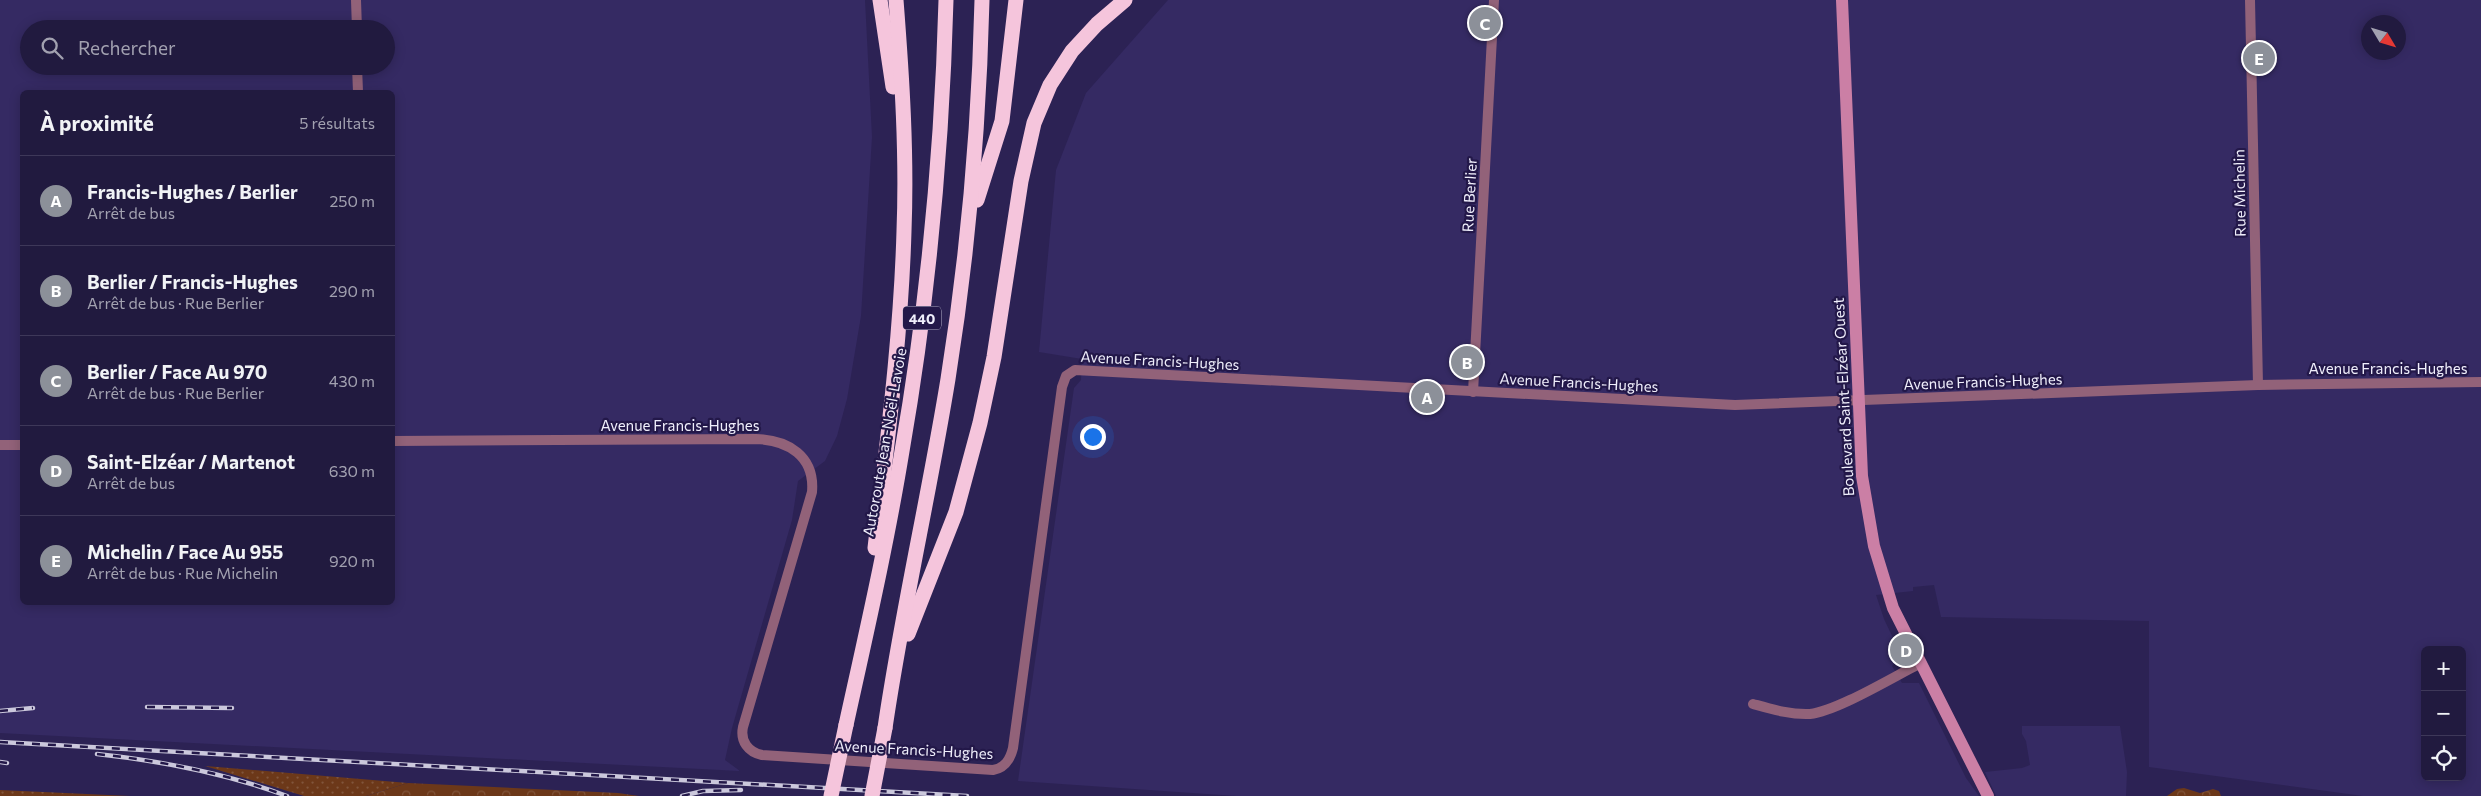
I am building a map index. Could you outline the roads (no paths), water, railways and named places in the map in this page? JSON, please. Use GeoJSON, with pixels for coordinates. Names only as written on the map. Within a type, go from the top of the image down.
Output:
{"type":"FeatureCollection","features":[{"type":"Feature","properties":{"kind":"highway"},"geometry":{"type":"LineString","coordinates":[[880,0],[905,157]]}},
{"type":"Feature","properties":{"kind":"highway"},"geometry":{"type":"LineString","coordinates":[[866,632],[897,350],[904,237],[905,157],[896,0]]}},
{"type":"Feature","properties":{"kind":"highway","name":"Autoroute Jean-Noël-Lavoie"},"geometry":{"type":"LineString","coordinates":[[831,796],[896,484],[920,334],[938,155],[946,0]]}},
{"type":"Feature","properties":{"kind":"highway","name":"440"},"geometry":{"type":"LineString","coordinates":[[872,796],[943,408],[967,230],[977,116],[982,0]]}},
{"type":"Feature","properties":{"kind":"highway"},"geometry":{"type":"LineString","coordinates":[[967,230],[1002,121],[1016,0]]}},
{"type":"Feature","properties":{"kind":"highway"},"geometry":{"type":"LineString","coordinates":[[895,667],[956,512],[974,448],[994,357],[1021,181],[1034,123],[1046,94],[1069,56],[1091,30],[1125,0]]}},
{"type":"Feature","properties":{"kind":"street"},"geometry":{"type":"LineString","coordinates":[[356,0],[357,20]]}},
{"type":"Feature","properties":{"kind":"street","name":"Rue Berlier"},"geometry":{"type":"LineString","coordinates":[[1472,392],[1494,0]]}},
{"type":"Feature","properties":{"kind":"street","name":"Boulevard Saint-Elzéar Ouest"},"geometry":{"type":"LineString","coordinates":[[1842,0],[1862,476],[1874,546],[1893,608],[1988,796]]}},
{"type":"Feature","properties":{"kind":"street","name":"Rue Michelin"},"geometry":{"type":"LineString","coordinates":[[2250,0],[2258,385]]}},
{"type":"Feature","properties":{"kind":"street"},"geometry":{"type":"LineString","coordinates":[[357,75],[358,90]]}},
{"type":"Feature","properties":{"kind":"street","name":"Avenue Francis-Hughes"},"geometry":{"type":"LineString","coordinates":[[395,441],[756,439],[773,440],[787,444],[799,452],[807,464],[812,478],[812,492],[743,726],[742,736],[746,745],[753,752],[762,755],[993,770],[999,769],[1007,763],[1013,748],[1062,387],[1064,379],[1068,374],[1086,370],[1735,406],[2258,385],[2481,382]]}},
{"type":"Feature","properties":{"kind":"street"},"geometry":{"type":"LineString","coordinates":[[0,445],[20,444]]}},
{"type":"Feature","properties":{"kind":"street"},"geometry":{"type":"LineString","coordinates":[[1753,704],[1800,714],[1822,712],[1920,664]]}},
{"type":"Feature","properties":{"kind":"railway"},"geometry":{"type":"LineString","coordinates":[[147,707],[232,708]]}},
{"type":"Feature","properties":{"kind":"railway"},"geometry":{"type":"LineString","coordinates":[[0,711],[33,708]]}},
{"type":"Feature","properties":{"kind":"railway"},"geometry":{"type":"LineString","coordinates":[[0,742],[967,796]]}},
{"type":"Feature","properties":{"kind":"railway"},"geometry":{"type":"LineString","coordinates":[[97,754],[145,760],[217,774],[287,796]]}},
{"type":"Feature","properties":{"kind":"railway"},"geometry":{"type":"LineString","coordinates":[[0,762],[7,763]]}},
{"type":"Feature","properties":{"kind":"railway"},"geometry":{"type":"LineString","coordinates":[[682,796],[703,791],[741,790]]}},
{"type":"Feature","properties":{"kind":"place","name":"Berlier / Face Au 970"},"geometry":{"type":"Point","coordinates":[1485,23]}},
{"type":"Feature","properties":{"kind":"place","name":"Michelin / Face Au 955"},"geometry":{"type":"Point","coordinates":[2259,58]}},
{"type":"Feature","properties":{"kind":"place","name":"Berlier / Francis-Hughes"},"geometry":{"type":"Point","coordinates":[1467,362]}},
{"type":"Feature","properties":{"kind":"place","name":"Francis-Hughes / Berlier"},"geometry":{"type":"Point","coordinates":[1427,397]}},
{"type":"Feature","properties":{"kind":"place","name":"Saint-Elzéar / Martenot"},"geometry":{"type":"Point","coordinates":[1906,650]}}]}
